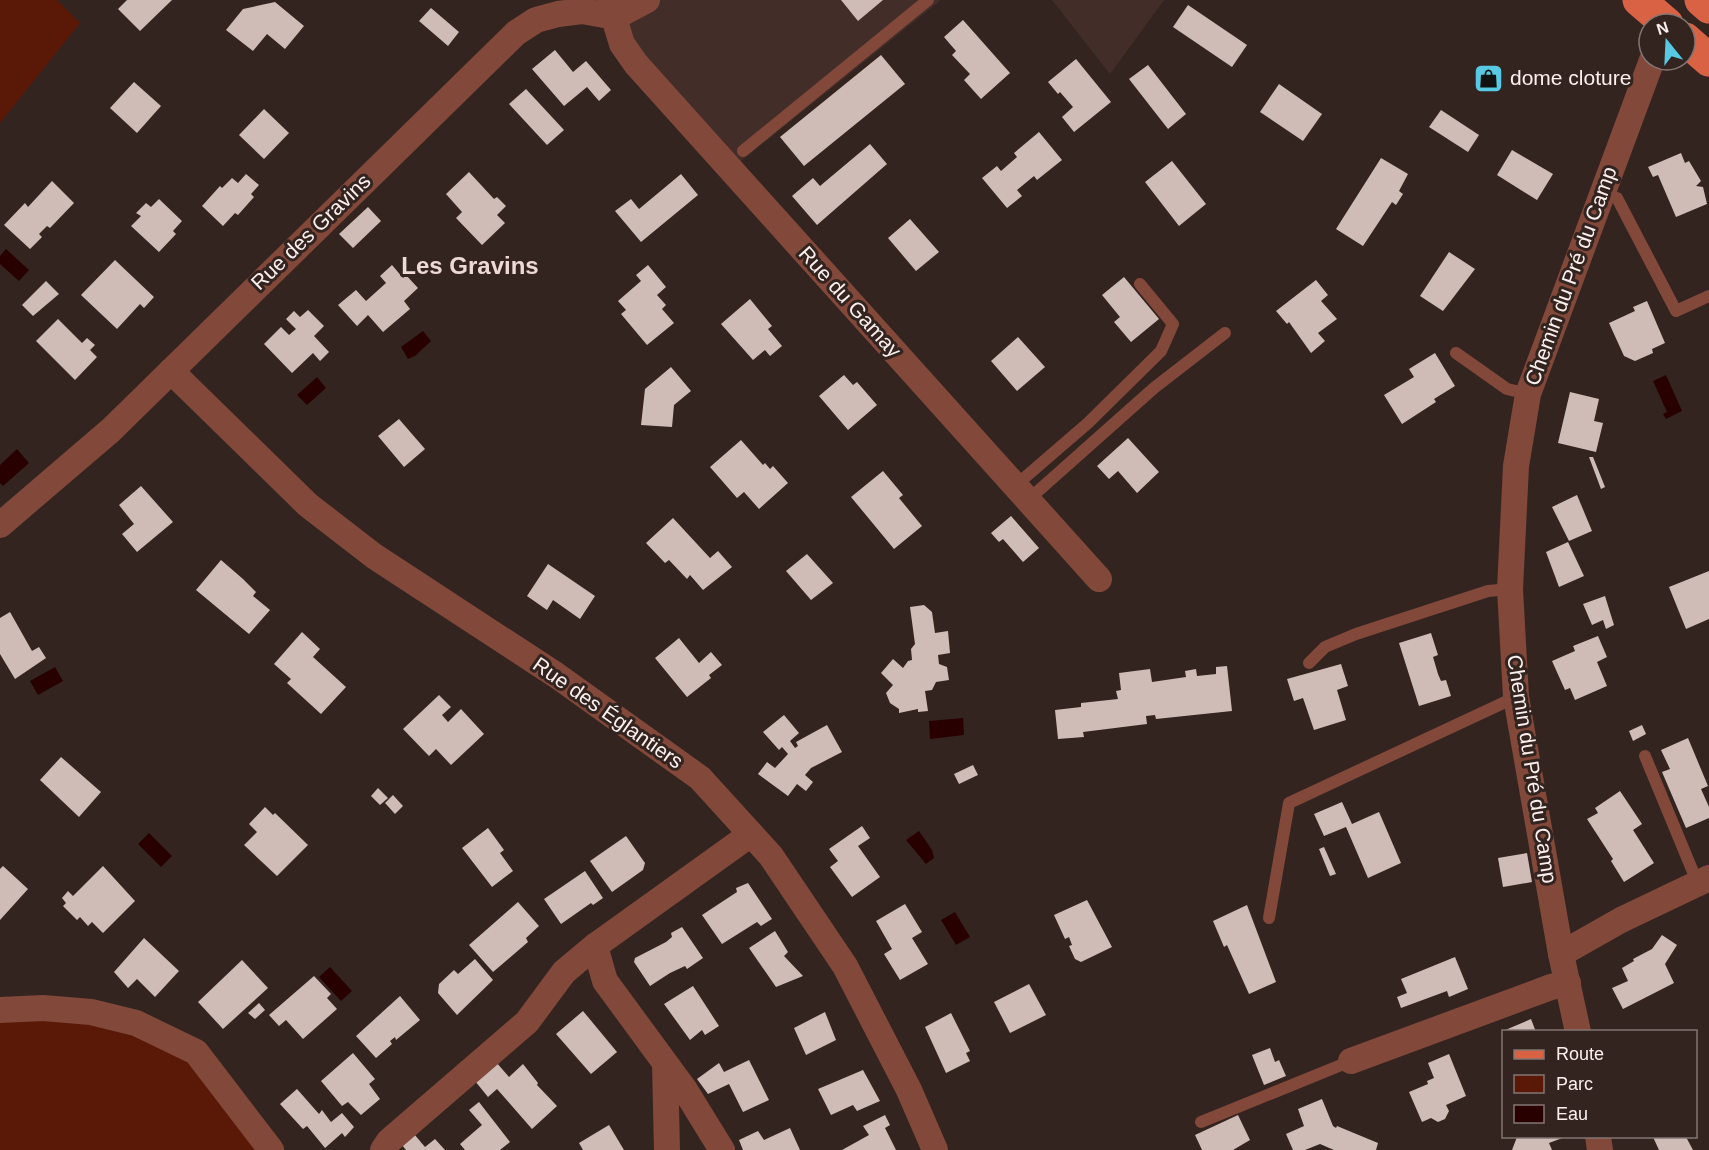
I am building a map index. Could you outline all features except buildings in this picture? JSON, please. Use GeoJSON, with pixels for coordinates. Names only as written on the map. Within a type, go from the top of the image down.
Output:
{"type":"FeatureCollection","features":[{"type":"Feature","properties":{"kind":"main road"},"geometry":{"type":"LineString","coordinates":[[1639,0],[1653,12]]}},
{"type":"Feature","properties":{"kind":"main road"},"geometry":{"type":"LineString","coordinates":[[1701,0],[1709,7]]}},
{"type":"Feature","properties":{"kind":"main road"},"geometry":{"type":"LineString","coordinates":[[1697,50],[1709,60]]}},
{"type":"Feature","properties":{"kind":"street"},"geometry":{"type":"LineString","coordinates":[[612,8],[647,0]]}},
{"type":"Feature","properties":{"kind":"street","name":"Rue des Gravins"},"geometry":{"type":"LineString","coordinates":[[0,525],[111,430],[516,33],[536,20],[558,14],[612,8]]}},
{"type":"Feature","properties":{"kind":"street","name":"Rue du Gamay"},"geometry":{"type":"LineString","coordinates":[[612,8],[622,44],[636,64],[1099,579]]}},
{"type":"Feature","properties":{"kind":"street","name":"Chemin du Pré du Camp"},"geometry":{"type":"LineString","coordinates":[[1578,1030],[1561,954],[1516,697],[1510,589],[1516,466],[1528,394],[1647,72]]}},
{"type":"Feature","properties":{"kind":"street","name":"Rue des Églantiers"},"geometry":{"type":"LineString","coordinates":[[171,371],[308,505],[374,556],[556,675],[699,778],[771,855],[845,966],[909,1090],[935,1150]]}},
{"type":"Feature","properties":{"kind":"street"},"geometry":{"type":"LineString","coordinates":[[383,1150],[389,1141],[528,1022],[564,972],[595,946],[751,834]]}},
{"type":"Feature","properties":{"kind":"street"},"geometry":{"type":"LineString","coordinates":[[1561,954],[1621,920],[1703,881]]}},
{"type":"Feature","properties":{"kind":"street"},"geometry":{"type":"LineString","coordinates":[[595,946],[605,981],[665,1064],[722,1150]]}},
{"type":"Feature","properties":{"kind":"street"},"geometry":{"type":"LineString","coordinates":[[1351,1061],[1551,987],[1568,983]]}},
{"type":"Feature","properties":{"kind":"street"},"geometry":{"type":"LineString","coordinates":[[0,1010],[43,1008],[92,1012],[136,1023],[195,1052],[272,1150]]}},
{"type":"Feature","properties":{"kind":"street"},"geometry":{"type":"LineString","coordinates":[[665,1064],[667,1150]]}},
{"type":"Feature","properties":{"kind":"lane"},"geometry":{"type":"LineString","coordinates":[[743,151],[928,0]]}},
{"type":"Feature","properties":{"kind":"lane"},"geometry":{"type":"LineString","coordinates":[[1601,192],[1617,198],[1676,311],[1709,296]]}},
{"type":"Feature","properties":{"kind":"lane"},"geometry":{"type":"LineString","coordinates":[[1022,493],[1088,423],[1161,351],[1173,324],[1140,284]]}},
{"type":"Feature","properties":{"kind":"lane"},"geometry":{"type":"LineString","coordinates":[[1022,493],[1225,333]]}},
{"type":"Feature","properties":{"kind":"lane"},"geometry":{"type":"LineString","coordinates":[[1456,353],[1507,389],[1528,394]]}},
{"type":"Feature","properties":{"kind":"lane"},"geometry":{"type":"LineString","coordinates":[[1309,663],[1325,646],[1356,634],[1488,591],[1510,589]]}},
{"type":"Feature","properties":{"kind":"lane"},"geometry":{"type":"LineString","coordinates":[[1269,918],[1289,803],[1516,697]]}},
{"type":"Feature","properties":{"kind":"lane"},"geometry":{"type":"LineString","coordinates":[[1645,756],[1703,881]]}},
{"type":"Feature","properties":{"kind":"lane"},"geometry":{"type":"LineString","coordinates":[[1201,1122],[1351,1061]]}},
{"type":"Feature","properties":{"kind":"shaded area"},"geometry":{"type":"Polygon","coordinates":[[[608,0],[941,0],[730,170],[636,64],[608,0]]]}},
{"type":"Feature","properties":{"kind":"shaded area"},"geometry":{"type":"Polygon","coordinates":[[[1052,0],[1164,0],[1110,74],[1052,0]]]}},
{"type":"Feature","properties":{"kind":"green space"},"geometry":{"type":"Polygon","coordinates":[[[0,0],[57,0],[80,23],[0,123],[0,0]]]}},
{"type":"Feature","properties":{"kind":"green space"},"geometry":{"type":"Polygon","coordinates":[[[43,1008],[196,1052],[271,1150],[0,1150],[0,1010],[43,1008]]]}},
{"type":"Feature","properties":{"kind":"water"},"geometry":{"type":"Polygon","coordinates":[[[6,249],[29,270],[19,281],[0,264],[0,256],[6,249]]]}},
{"type":"Feature","properties":{"kind":"water"},"geometry":{"type":"Polygon","coordinates":[[[423,331],[431,341],[415,356],[408,359],[401,347],[423,331]]]}},
{"type":"Feature","properties":{"kind":"water"},"geometry":{"type":"Polygon","coordinates":[[[1666,375],[1682,411],[1666,419],[1663,414],[1667,412],[1653,381],[1666,375]]]}},
{"type":"Feature","properties":{"kind":"water"},"geometry":{"type":"Polygon","coordinates":[[[317,377],[326,388],[307,405],[297,395],[317,377]]]}},
{"type":"Feature","properties":{"kind":"water"},"geometry":{"type":"Polygon","coordinates":[[[17,449],[29,463],[3,486],[0,483],[0,465],[17,449]]]}},
{"type":"Feature","properties":{"kind":"water"},"geometry":{"type":"Polygon","coordinates":[[[55,667],[63,681],[38,695],[30,681],[55,667]]]}},
{"type":"Feature","properties":{"kind":"water"},"geometry":{"type":"Polygon","coordinates":[[[963,718],[964,735],[930,739],[929,721],[963,718]]]}},
{"type":"Feature","properties":{"kind":"water"},"geometry":{"type":"Polygon","coordinates":[[[919,831],[932,850],[934,858],[926,864],[906,840],[919,831]]]}},
{"type":"Feature","properties":{"kind":"water"},"geometry":{"type":"Polygon","coordinates":[[[149,833],[172,856],[161,867],[138,844],[149,833]]]}},
{"type":"Feature","properties":{"kind":"water"},"geometry":{"type":"Polygon","coordinates":[[[955,912],[970,937],[956,945],[941,920],[955,912]]]}},
{"type":"Feature","properties":{"kind":"water"},"geometry":{"type":"Polygon","coordinates":[[[330,967],[352,991],[341,1001],[319,977],[330,967]]]}},
{"type":"Feature","properties":{"kind":"place","name":"dome cloture"},"geometry":{"type":"Point","coordinates":[1489,78]}},
{"type":"Feature","properties":{"kind":"district","name":"Les Gravins"},"geometry":{"type":"Point","coordinates":[470,266]}}]}
